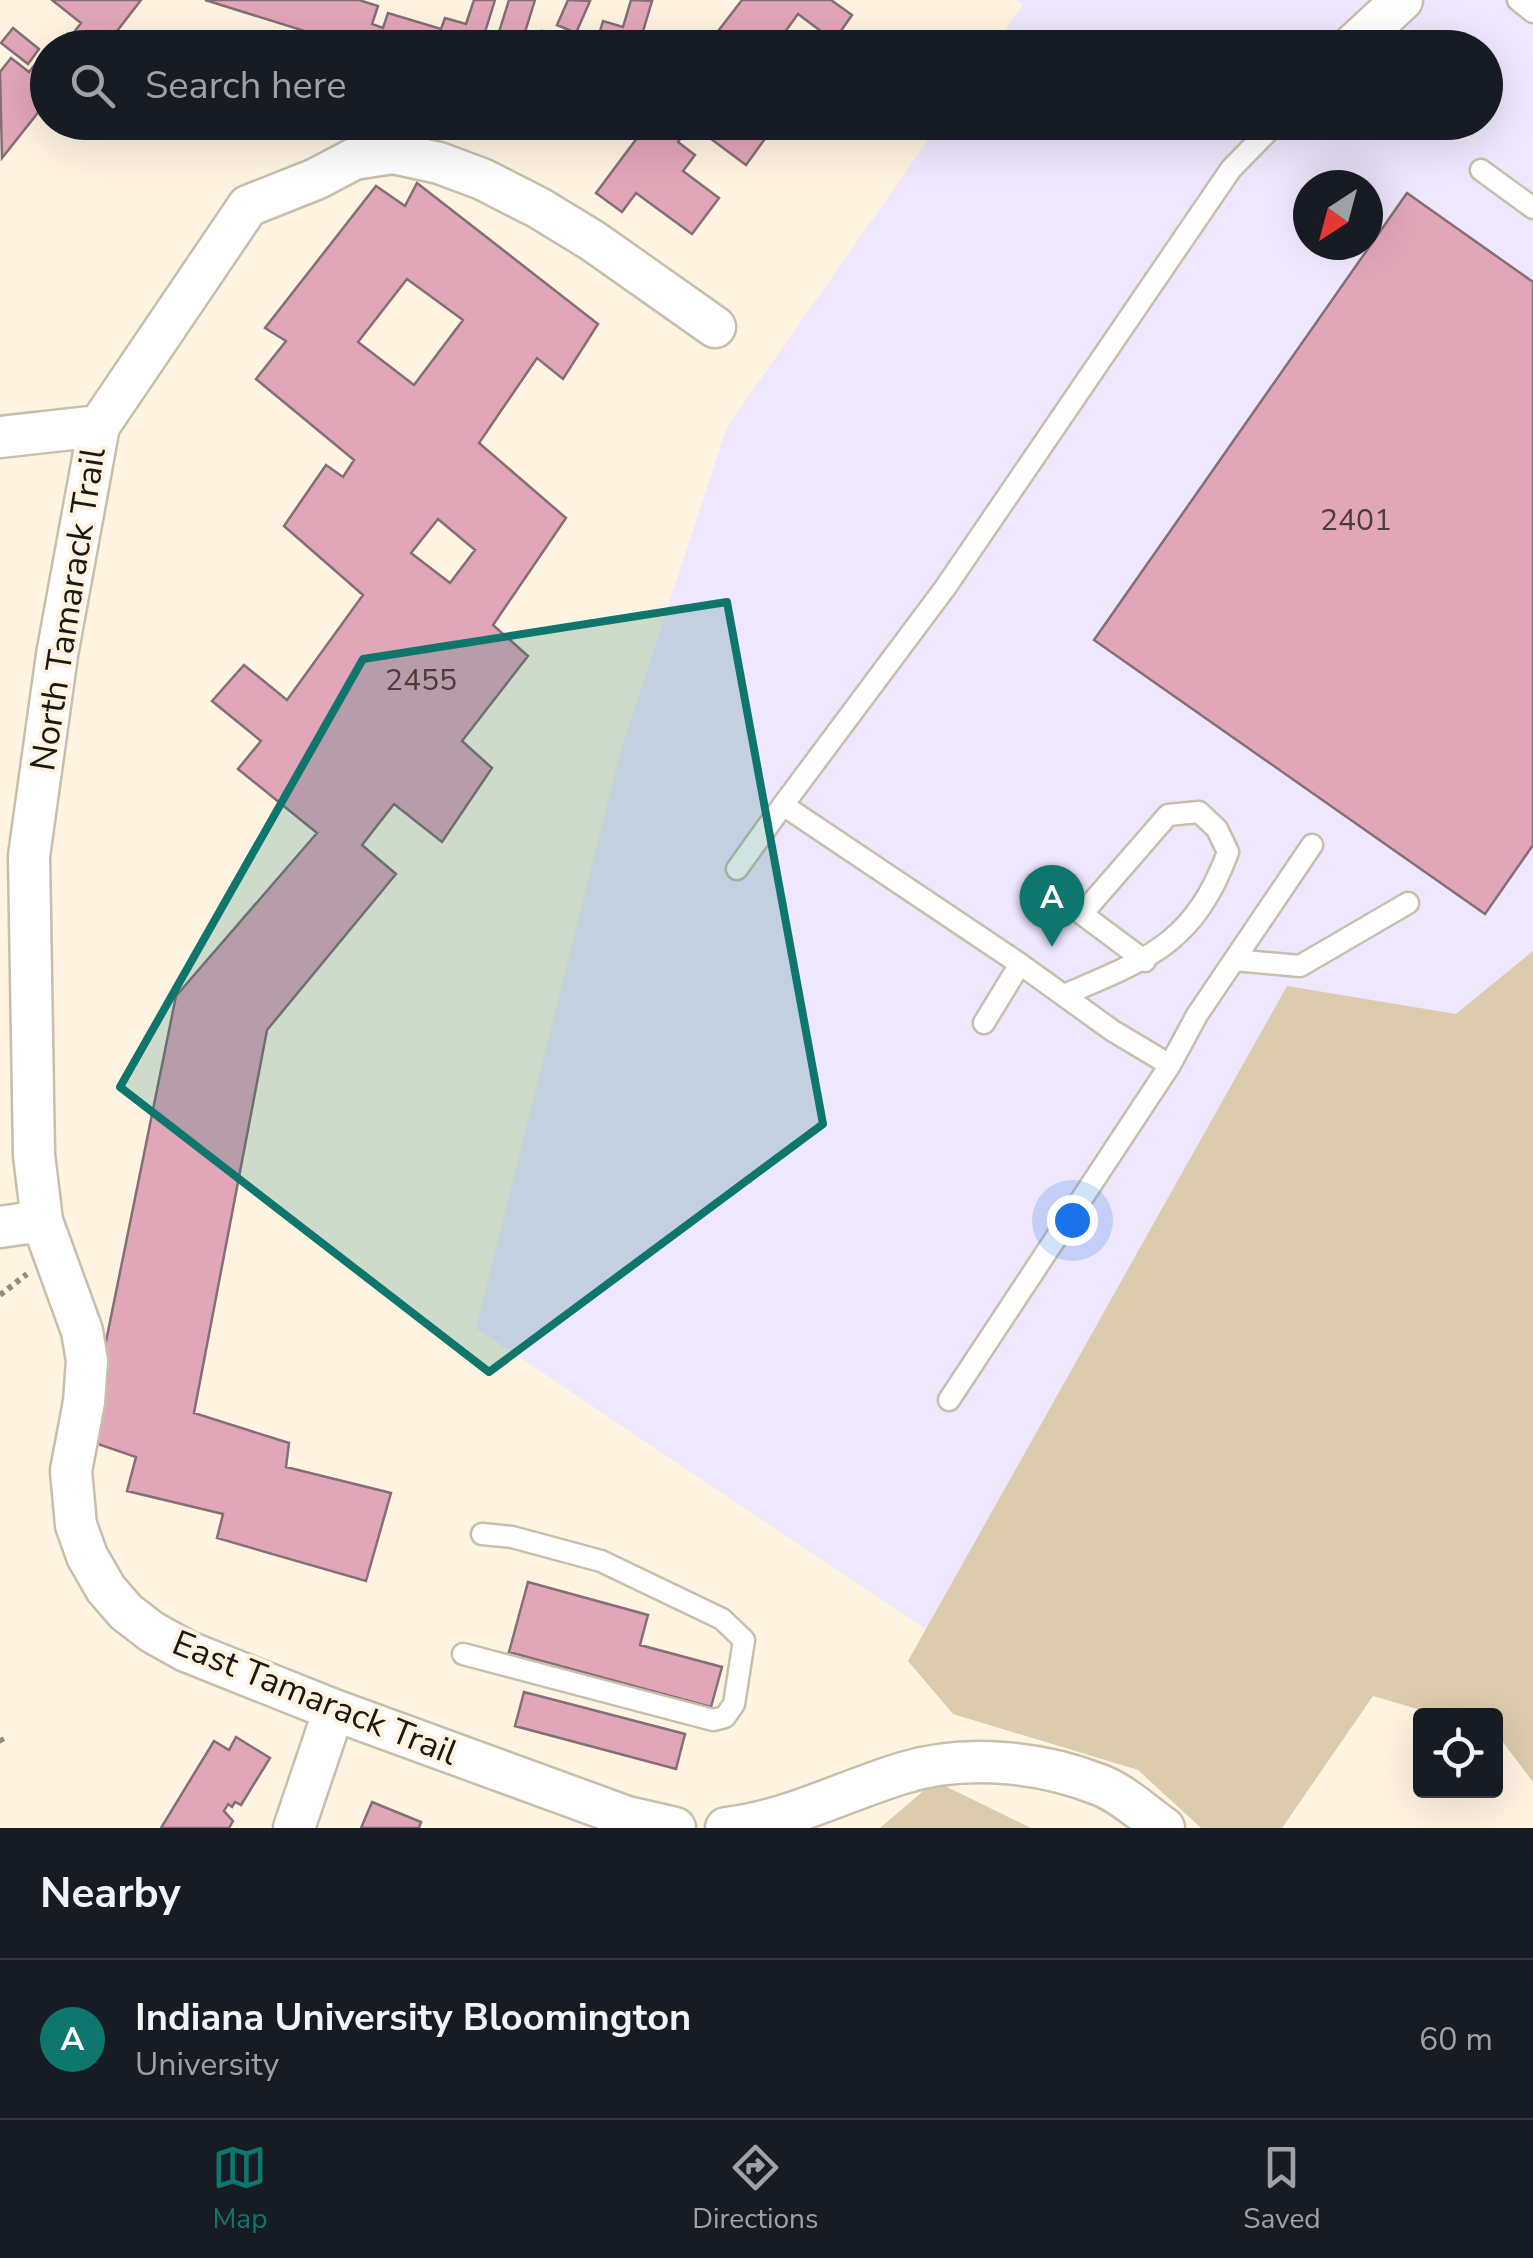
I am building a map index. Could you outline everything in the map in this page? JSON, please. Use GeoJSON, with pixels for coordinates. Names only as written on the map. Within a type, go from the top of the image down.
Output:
{"type":"FeatureCollection","features":[{"type":"Feature","properties":{"kind":"street"},"geometry":{"type":"LineString","coordinates":[[1370,30],[1402,0]]}},
{"type":"Feature","properties":{"kind":"street","name":"North Tamarack Trail"},"geometry":{"type":"LineString","coordinates":[[42,1221],[34,1154],[30,856],[57,656],[98,426],[248,206],[354,159],[394,153],[439,163],[482,179],[593,241],[715,327]]}},
{"type":"Feature","properties":{"kind":"street"},"geometry":{"type":"LineString","coordinates":[[0,438],[98,426]]}},
{"type":"Feature","properties":{"kind":"street"},"geometry":{"type":"LineString","coordinates":[[0,1228],[42,1221]]}},
{"type":"Feature","properties":{"kind":"street","name":"East Tamarack Trail"},"geometry":{"type":"LineString","coordinates":[[42,1221],[82,1331],[87,1361],[71,1471],[76,1525],[87,1556],[106,1589],[126,1612],[186,1651],[334,1710],[627,1817],[675,1828]]}},
{"type":"Feature","properties":{"kind":"street"},"geometry":{"type":"LineString","coordinates":[[294,1828],[334,1710]]}},
{"type":"Feature","properties":{"kind":"street"},"geometry":{"type":"LineString","coordinates":[[726,1828],[773,1820],[906,1772],[955,1763],[988,1763],[1029,1766],[1103,1786],[1164,1828]]}},
{"type":"Feature","properties":{"kind":"lane"},"geometry":{"type":"LineString","coordinates":[[1518,0],[1533,12]]}},
{"type":"Feature","properties":{"kind":"lane"},"geometry":{"type":"LineString","coordinates":[[737,868],[945,588],[1231,169],[1259,140]]}},
{"type":"Feature","properties":{"kind":"lane"},"geometry":{"type":"LineString","coordinates":[[1481,170],[1533,208]]}},
{"type":"Feature","properties":{"kind":"lane"},"geometry":{"type":"LineString","coordinates":[[783,804],[1113,1031],[1170,1065]]}},
{"type":"Feature","properties":{"kind":"lane"},"geometry":{"type":"LineString","coordinates":[[1064,995],[1145,960],[1178,936],[1218,878],[1228,852],[1217,830],[1200,812],[1168,815],[1082,914],[1145,960]]}},
{"type":"Feature","properties":{"kind":"lane"},"geometry":{"type":"LineString","coordinates":[[949,1400],[1170,1065],[1196,1016],[1312,845]]}},
{"type":"Feature","properties":{"kind":"lane"},"geometry":{"type":"LineString","coordinates":[[1234,960],[1300,966],[1408,902]]}},
{"type":"Feature","properties":{"kind":"lane"},"geometry":{"type":"LineString","coordinates":[[984,1022],[1020,964]]}},
{"type":"Feature","properties":{"kind":"lane"},"geometry":{"type":"LineString","coordinates":[[463,1654],[712,1720],[725,1717],[734,1704],[744,1640],[722,1619],[601,1561],[512,1537],[482,1534]]}},
{"type":"Feature","properties":{"kind":"highlighted area"},"geometry":{"type":"Polygon","coordinates":[[[727,602],[823,1124],[489,1372],[120,1087],[363,659],[727,602]]]}},
{"type":"Feature","properties":{"kind":"shaded area"},"geometry":{"type":"Polygon","coordinates":[[[1016,0],[1533,0],[1533,1143],[1121,1760],[476,1328],[621,750],[727,427],[928,140],[1503,140],[1503,30],[1005,30],[1023,5],[1016,0]]]}},
{"type":"Feature","properties":{"kind":"shaded area"},"geometry":{"type":"Polygon","coordinates":[[[1533,951],[1533,1782],[1503,1742],[1503,1708],[1414,1708],[1373,1696],[1282,1828],[1201,1828],[1138,1770],[953,1714],[908,1661],[1287,986],[1456,1014],[1533,951]]]}},
{"type":"Feature","properties":{"kind":"shaded area"},"geometry":{"type":"Polygon","coordinates":[[[935,1781],[1031,1828],[880,1828],[935,1781]]]}},
{"type":"Feature","properties":{"kind":"building"},"geometry":{"type":"Polygon","coordinates":[[[52,0],[141,0],[118,30],[76,30],[81,23],[52,0]]]}},
{"type":"Feature","properties":{"kind":"building"},"geometry":{"type":"Polygon","coordinates":[[[205,0],[359,0],[378,6],[372,24],[383,28],[388,13],[441,29],[445,18],[466,24],[474,0],[495,0],[486,30],[301,30],[205,0]]]}},
{"type":"Feature","properties":{"kind":"building"},"geometry":{"type":"Polygon","coordinates":[[[509,0],[535,0],[526,30],[500,30],[509,0]]]}},
{"type":"Feature","properties":{"kind":"building"},"geometry":{"type":"Polygon","coordinates":[[[568,0],[590,1],[577,30],[557,25],[568,0]]]}},
{"type":"Feature","properties":{"kind":"building"},"geometry":{"type":"Polygon","coordinates":[[[631,0],[652,1],[643,30],[600,30],[603,21],[623,27],[631,0]]]}},
{"type":"Feature","properties":{"kind":"building"},"geometry":{"type":"Polygon","coordinates":[[[742,0],[831,0],[852,15],[842,30],[819,30],[798,14],[786,30],[719,30],[742,0]]]}},
{"type":"Feature","properties":{"kind":"building"},"geometry":{"type":"Polygon","coordinates":[[[13,28],[30,42],[30,61],[28,64],[1,43],[13,28]]]}},
{"type":"Feature","properties":{"kind":"building"},"geometry":{"type":"Polygon","coordinates":[[[11,58],[29,72],[30,123],[2,158],[0,72],[11,58]]]}},
{"type":"Feature","properties":{"kind":"building"},"geometry":{"type":"Polygon","coordinates":[[[636,140],[679,140],[695,155],[683,171],[719,198],[692,234],[636,193],[622,212],[596,193],[636,140]]]}},
{"type":"Feature","properties":{"kind":"building"},"geometry":{"type":"Polygon","coordinates":[[[712,140],[764,140],[746,165],[712,140]]]}},
{"type":"Feature","properties":{"kind":"building"},"geometry":{"type":"Polygon","coordinates":[[[417,183],[598,324],[563,379],[537,358],[479,443],[566,518],[493,625],[528,656],[462,741],[492,768],[442,842],[394,804],[362,845],[396,874],[267,1030],[194,1413],[289,1443],[286,1467],[391,1493],[366,1581],[217,1538],[223,1514],[127,1491],[136,1457],[86,1440],[176,996],[317,833],[238,769],[261,741],[212,701],[244,665],[287,700],[363,595],[284,526],[326,465],[343,477],[354,460],[256,379],[286,341],[265,328],[376,186],[405,206],[417,183]],[[407,279],[358,342],[414,385],[463,320],[407,279]],[[438,519],[411,553],[450,583],[475,550],[438,519]]]}},
{"type":"Feature","properties":{"kind":"building"},"geometry":{"type":"Polygon","coordinates":[[[1407,193],[1533,282],[1533,845],[1485,914],[1094,640],[1360,260],[1383,260],[1383,227],[1407,193]]]}},
{"type":"Feature","properties":{"kind":"building"},"geometry":{"type":"Polygon","coordinates":[[[528,1582],[648,1615],[640,1645],[722,1667],[711,1707],[509,1652],[528,1582]]]}},
{"type":"Feature","properties":{"kind":"building"},"geometry":{"type":"Polygon","coordinates":[[[524,1692],[685,1734],[676,1769],[515,1726],[524,1692]]]}},
{"type":"Feature","properties":{"kind":"building"},"geometry":{"type":"Polygon","coordinates":[[[236,1737],[270,1758],[241,1805],[228,1804],[224,1811],[233,1821],[229,1828],[161,1828],[214,1741],[229,1750],[236,1737]]]}},
{"type":"Feature","properties":{"kind":"building"},"geometry":{"type":"Polygon","coordinates":[[[372,1802],[421,1822],[419,1828],[361,1828],[372,1802]]]}},
{"type":"Feature","properties":{"kind":"place","name":"Indiana University Bloomington"},"geometry":{"type":"Point","coordinates":[1052,947]}}]}
